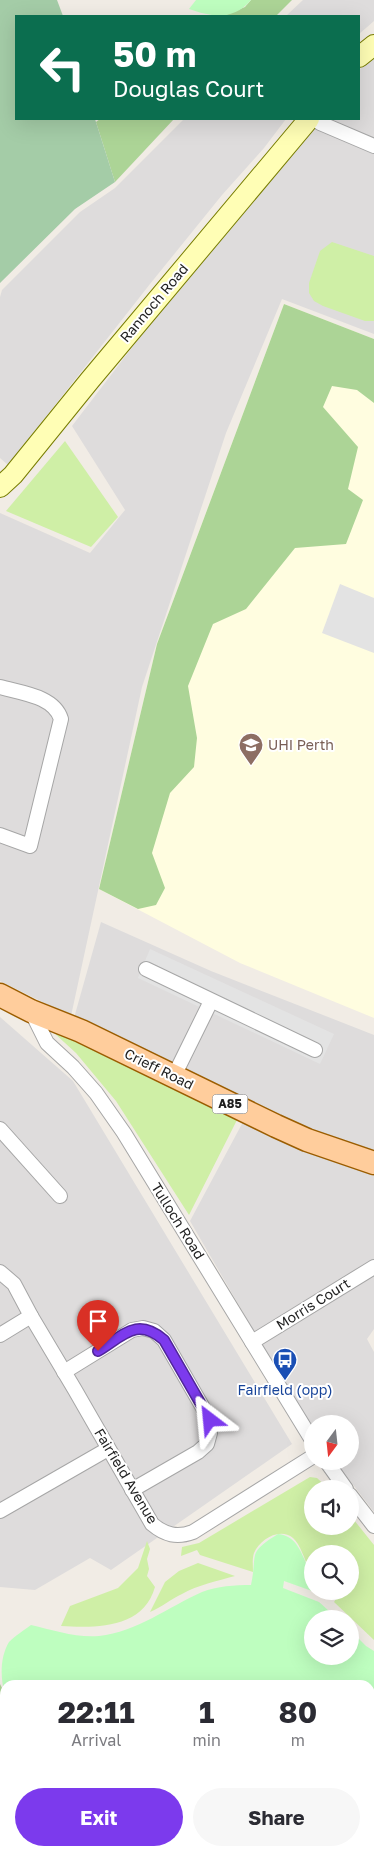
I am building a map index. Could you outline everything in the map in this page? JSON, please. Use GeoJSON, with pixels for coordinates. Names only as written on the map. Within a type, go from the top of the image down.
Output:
{"type":"FeatureCollection","features":[{"type":"Feature","properties":{"kind":"main road","name":"Crieff Road"},"geometry":{"type":"LineString","coordinates":[[0,995],[174,1076],[284,1130],[374,1163]]}},
{"type":"Feature","properties":{"kind":"street"},"geometry":{"type":"LineString","coordinates":[[360,56],[374,45]]}},
{"type":"Feature","properties":{"kind":"street","name":"Rannoch Road"},"geometry":{"type":"LineString","coordinates":[[0,487],[13,475],[90,380],[308,120]]}},
{"type":"Feature","properties":{"kind":"street"},"geometry":{"type":"LineString","coordinates":[[318,120],[320,123],[374,146]]}},
{"type":"Feature","properties":{"kind":"street"},"geometry":{"type":"LineString","coordinates":[[0,687],[51,703],[59,710],[61,719],[30,846],[0,836]]}},
{"type":"Feature","properties":{"kind":"street"},"geometry":{"type":"LineString","coordinates":[[146,969],[315,1050]]}},
{"type":"Feature","properties":{"kind":"street"},"geometry":{"type":"LineString","coordinates":[[174,1076],[211,1001]]}},
{"type":"Feature","properties":{"kind":"street","name":"Tulloch Road"},"geometry":{"type":"LineString","coordinates":[[31,1011],[47,1042],[96,1093],[124,1133],[304,1427]]}},
{"type":"Feature","properties":{"kind":"street"},"geometry":{"type":"LineString","coordinates":[[0,1129],[60,1196]]}},
{"type":"Feature","properties":{"kind":"street","name":"Morris Court"},"geometry":{"type":"LineString","coordinates":[[252,1342],[374,1267]]}},
{"type":"Feature","properties":{"kind":"street","name":"Fairfield Avenue"},"geometry":{"type":"LineString","coordinates":[[0,1272],[14,1284],[152,1524],[160,1531],[169,1535],[182,1536],[193,1532],[304,1462]]}},
{"type":"Feature","properties":{"kind":"street"},"geometry":{"type":"LineString","coordinates":[[0,1334],[31,1316]]}},
{"type":"Feature","properties":{"kind":"street"},"geometry":{"type":"LineString","coordinates":[[64,1372],[132,1330],[143,1328],[154,1331],[164,1340],[186,1376],[210,1420],[210,1433],[207,1444],[198,1452],[132,1490]]}},
{"type":"Feature","properties":{"kind":"street"},"geometry":{"type":"LineString","coordinates":[[0,1511],[108,1449]]}},
{"type":"Feature","properties":{"kind":"street"},"geometry":{"type":"LineString","coordinates":[[359,1507],[374,1526]]}},
{"type":"Feature","properties":{"kind":"shaded area"},"geometry":{"type":"Polygon","coordinates":[[[303,0],[374,0],[374,21],[360,33],[360,15],[287,15],[303,0]]]}},
{"type":"Feature","properties":{"kind":"shaded area"},"geometry":{"type":"Polygon","coordinates":[[[374,56],[374,334],[282,299],[226,433],[142,687],[71,1016],[0,981],[0,513],[90,553],[125,510],[72,426],[166,303],[312,120],[360,120],[360,69],[374,56]]]}},
{"type":"Feature","properties":{"kind":"shaded area"},"geometry":{"type":"Polygon","coordinates":[[[183,120],[285,120],[150,284],[8,465],[0,458],[0,297],[2,290],[80,212],[115,188],[183,120]]]}},
{"type":"Feature","properties":{"kind":"shaded area","name":"UHI Perth"},"geometry":{"type":"Polygon","coordinates":[[[284,304],[374,339],[374,1018],[240,963],[99,889],[157,644],[284,304]]]}},
{"type":"Feature","properties":{"kind":"shaded area"},"geometry":{"type":"Polygon","coordinates":[[[340,584],[374,598],[374,653],[322,633],[340,584]]]}},
{"type":"Feature","properties":{"kind":"shaded area"},"geometry":{"type":"Polygon","coordinates":[[[101,922],[211,971],[374,1035],[374,1154],[330,1140],[74,1018],[101,922]]]}},
{"type":"Feature","properties":{"kind":"shaded area"},"geometry":{"type":"Polygon","coordinates":[[[150,949],[334,1034],[320,1064],[138,978],[150,949]]]}},
{"type":"Feature","properties":{"kind":"shaded area"},"geometry":{"type":"Polygon","coordinates":[[[0,1017],[73,1081],[292,1444],[111,1570],[90,1558],[35,1590],[0,1587],[0,1017]]]}},
{"type":"Feature","properties":{"kind":"shaded area"},"geometry":{"type":"Polygon","coordinates":[[[244,1120],[374,1176],[374,1329],[367,1339],[374,1352],[374,1512],[359,1492],[359,1480],[350,1480],[342,1470],[359,1470],[359,1415],[304,1415],[304,1417],[190,1221],[244,1120]]]}},
{"type":"Feature","properties":{"kind":"green space"},"geometry":{"type":"Polygon","coordinates":[[[0,0],[57,0],[63,15],[15,15],[15,120],[95,120],[115,182],[75,209],[0,283],[0,0]]]}},
{"type":"Feature","properties":{"kind":"green space"},"geometry":{"type":"Polygon","coordinates":[[[196,0],[251,0],[244,7],[230,14],[214,15],[189,9],[196,0]]]}},
{"type":"Feature","properties":{"kind":"green space"},"geometry":{"type":"Polygon","coordinates":[[[251,0],[292,0],[277,15],[225,15],[245,7],[251,0]]]}},
{"type":"Feature","properties":{"kind":"green space"},"geometry":{"type":"Polygon","coordinates":[[[99,120],[173,120],[115,182],[96,122],[99,120]]]}},
{"type":"Feature","properties":{"kind":"green space"},"geometry":{"type":"Polygon","coordinates":[[[332,242],[374,256],[374,321],[365,321],[323,306],[314,301],[309,293],[309,283],[320,251],[332,242]]]}},
{"type":"Feature","properties":{"kind":"green space"},"geometry":{"type":"Polygon","coordinates":[[[284,304],[374,339],[374,403],[357,390],[332,386],[323,407],[358,447],[348,489],[363,500],[346,544],[295,548],[246,609],[213,624],[188,686],[197,738],[194,767],[170,793],[152,853],[165,888],[156,905],[138,909],[99,889],[157,644],[284,304]]]}},
{"type":"Feature","properties":{"kind":"green space"},"geometry":{"type":"Polygon","coordinates":[[[65,441],[118,517],[91,547],[6,511],[65,441]]]}},
{"type":"Feature","properties":{"kind":"green space"},"geometry":{"type":"Polygon","coordinates":[[[53,1028],[238,1118],[189,1215],[116,1101],[76,1053],[53,1032],[53,1028]]]}},
{"type":"Feature","properties":{"kind":"green space"},"geometry":{"type":"Polygon","coordinates":[[[310,1477],[319,1480],[305,1480],[310,1477]]]}},
{"type":"Feature","properties":{"kind":"green space"},"geometry":{"type":"Polygon","coordinates":[[[304,1481],[304,1535],[359,1535],[359,1526],[374,1545],[374,1640],[359,1626],[359,1610],[342,1610],[334,1602],[335,1600],[359,1600],[359,1545],[304,1545],[304,1557],[293,1538],[288,1535],[277,1534],[266,1539],[257,1548],[253,1558],[253,1572],[200,1555],[197,1550],[181,1556],[182,1547],[199,1543],[304,1481]]]}},
{"type":"Feature","properties":{"kind":"green space"},"geometry":{"type":"Polygon","coordinates":[[[278,1534],[290,1538],[304,1558],[304,1588],[284,1581],[283,1588],[304,1596],[304,1600],[319,1602],[328,1610],[304,1610],[304,1665],[359,1665],[359,1639],[374,1651],[374,1680],[2,1680],[4,1654],[9,1642],[31,1625],[82,1636],[99,1636],[126,1630],[202,1592],[226,1586],[251,1585],[255,1555],[261,1546],[278,1534]]]}},
{"type":"Feature","properties":{"kind":"green space"},"geometry":{"type":"Polygon","coordinates":[[[147,1541],[150,1549],[147,1559],[149,1569],[147,1576],[155,1587],[149,1601],[140,1611],[117,1623],[103,1626],[61,1626],[70,1606],[118,1588],[138,1568],[147,1541]]]}},
{"type":"Feature","properties":{"kind":"green space"},"geometry":{"type":"Polygon","coordinates":[[[198,1563],[235,1576],[194,1588],[150,1612],[165,1582],[179,1571],[198,1563]]]}},
{"type":"Feature","properties":{"kind":"place","name":"UHI Perth"},"geometry":{"type":"Point","coordinates":[251,766]}},
{"type":"Feature","properties":{"kind":"place","name":"Fairfield (opp)"},"geometry":{"type":"Point","coordinates":[285,1381]}},
{"type":"Feature","properties":{"kind":"route"},"geometry":{"type":"LineString","coordinates":[[98,1351],[132,1330],[143,1328],[154,1331],[164,1340],[210,1420]]}}]}
